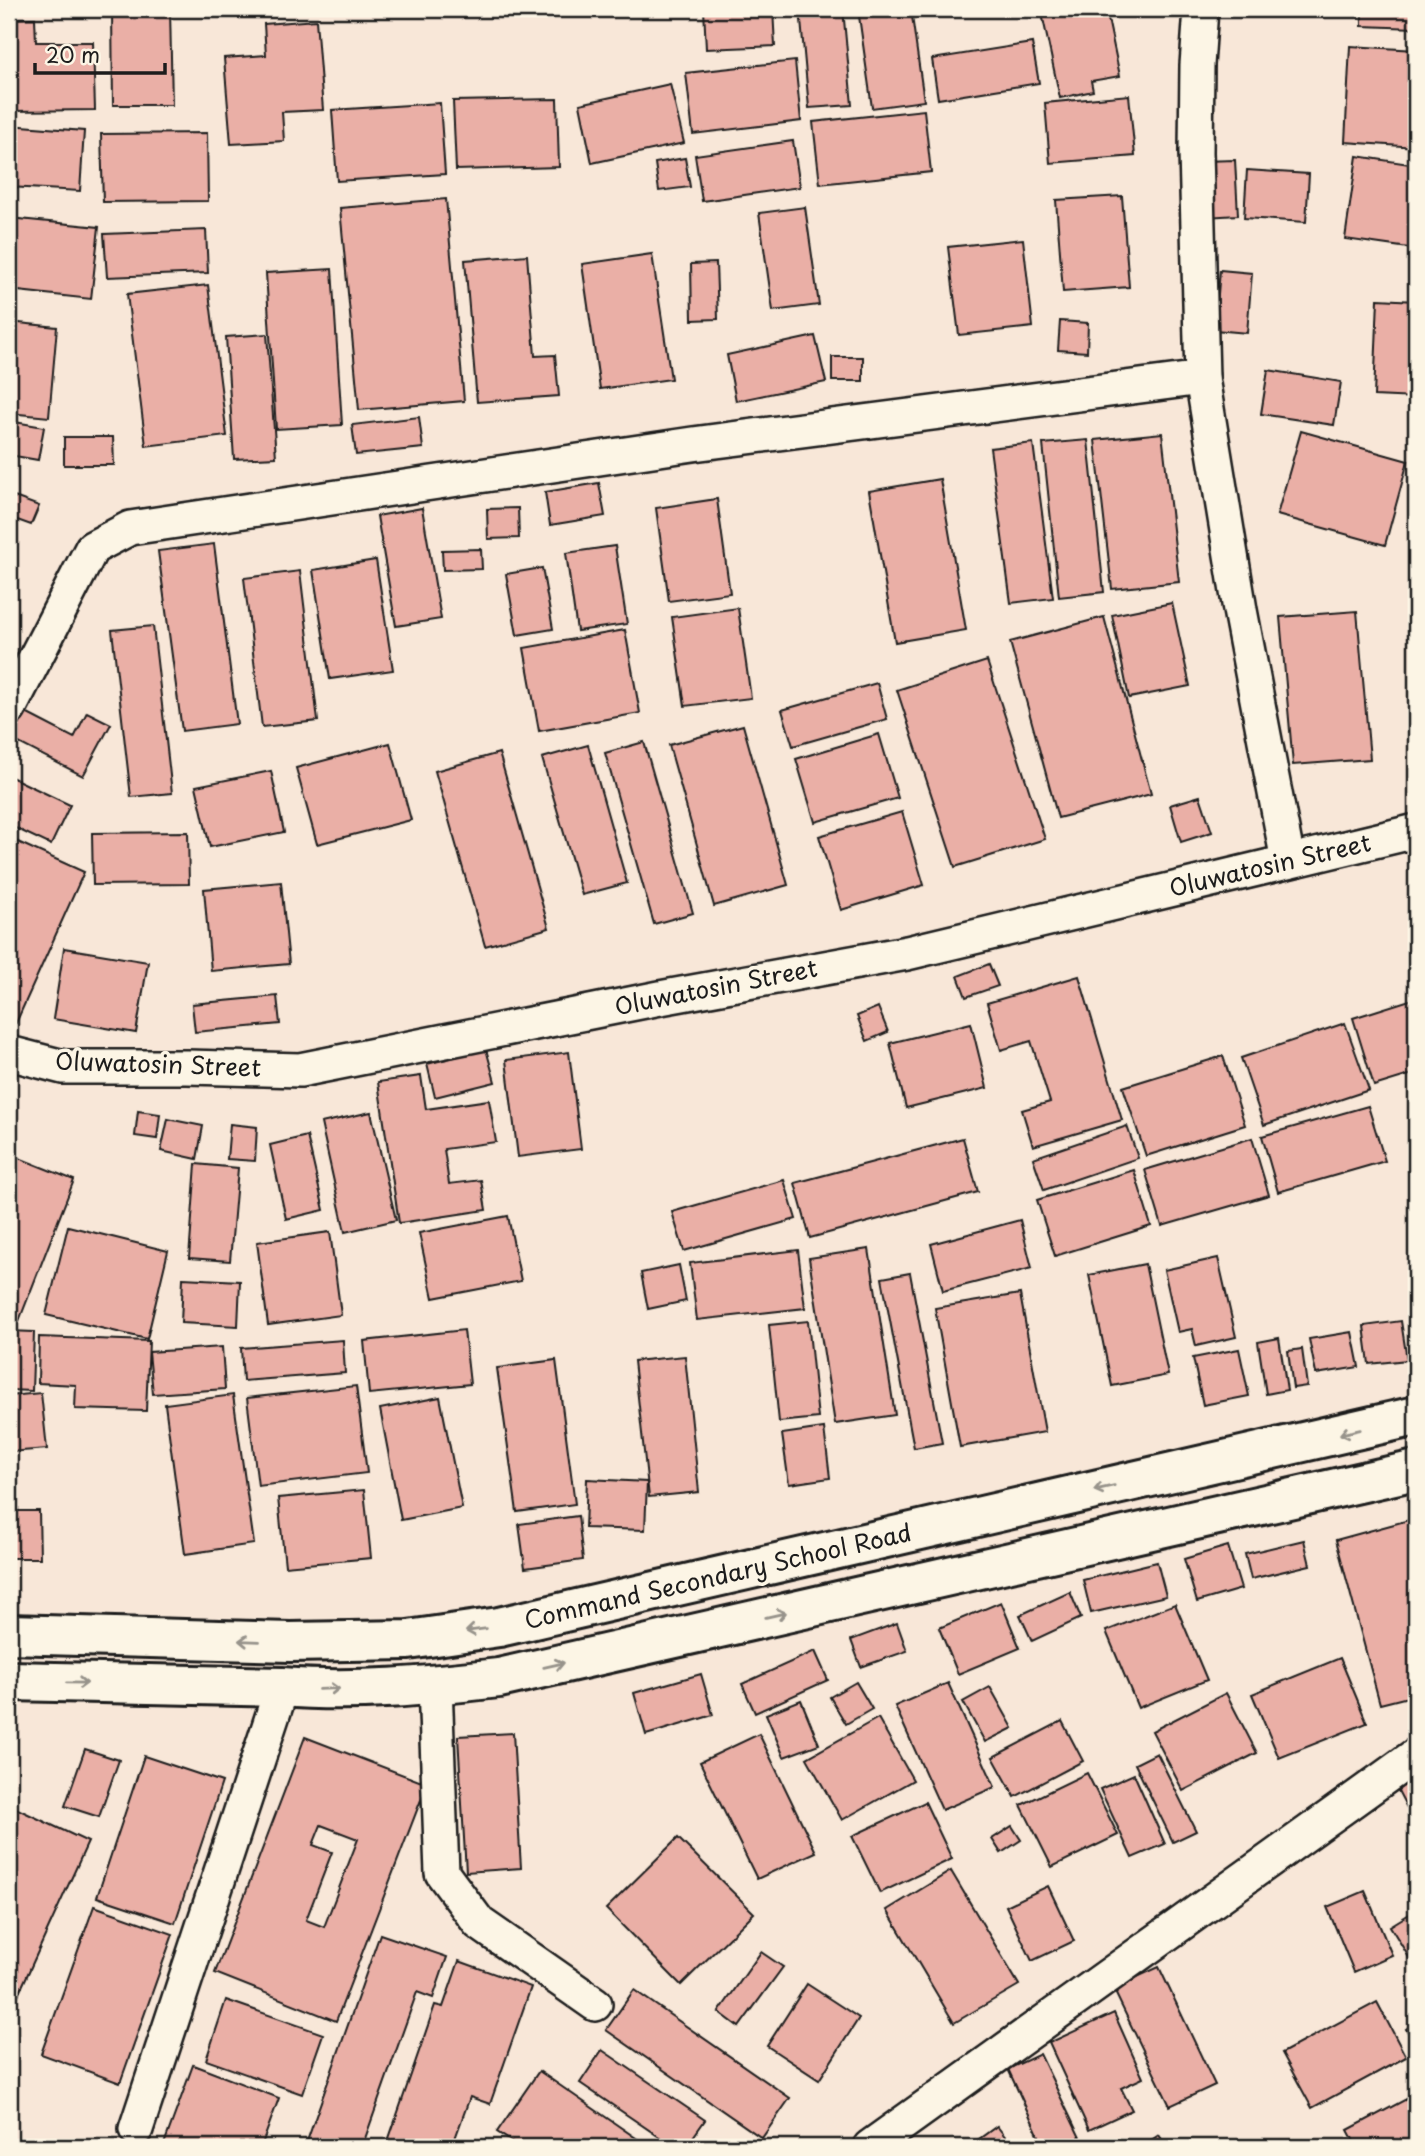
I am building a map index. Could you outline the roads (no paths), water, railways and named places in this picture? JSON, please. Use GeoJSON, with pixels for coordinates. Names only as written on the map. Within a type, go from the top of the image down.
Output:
{"type":"FeatureCollection","features":[{"type":"Feature","properties":{"kind":"main road","name":"Command Secondary School Road"},"geometry":{"type":"LineString","coordinates":[[9,1634],[290,1643],[421,1638],[499,1627],[1416,1416]]}},
{"type":"Feature","properties":{"kind":"main road","name":"Command Secondary School Road"},"geometry":{"type":"LineString","coordinates":[[9,1681],[316,1690],[435,1685],[499,1678],[1416,1470]]}},
{"type":"Feature","properties":{"kind":"main road"},"geometry":{"type":"LineString","coordinates":[[1162,1475],[1175,1524]]}},
{"type":"Feature","properties":{"kind":"street"},"geometry":{"type":"LineString","coordinates":[[1201,9],[1196,152],[1202,378],[1240,610],[1288,860]]}},
{"type":"Feature","properties":{"kind":"street"},"geometry":{"type":"LineString","coordinates":[[9,709],[92,548],[130,528],[693,444],[1202,378]]}},
{"type":"Feature","properties":{"kind":"street","name":"Oluwatosin Street"},"geometry":{"type":"LineString","coordinates":[[9,1053],[63,1067],[300,1070],[660,998],[907,953],[1416,831]]}},
{"type":"Feature","properties":{"kind":"street"},"geometry":{"type":"LineString","coordinates":[[435,1685],[442,1873],[478,1923],[595,2004]]}},
{"type":"Feature","properties":{"kind":"street"},"geometry":{"type":"LineString","coordinates":[[136,2129],[282,1687]]}},
{"type":"Feature","properties":{"kind":"street"},"geometry":{"type":"LineString","coordinates":[[870,2147],[1416,1755]]}}]}
